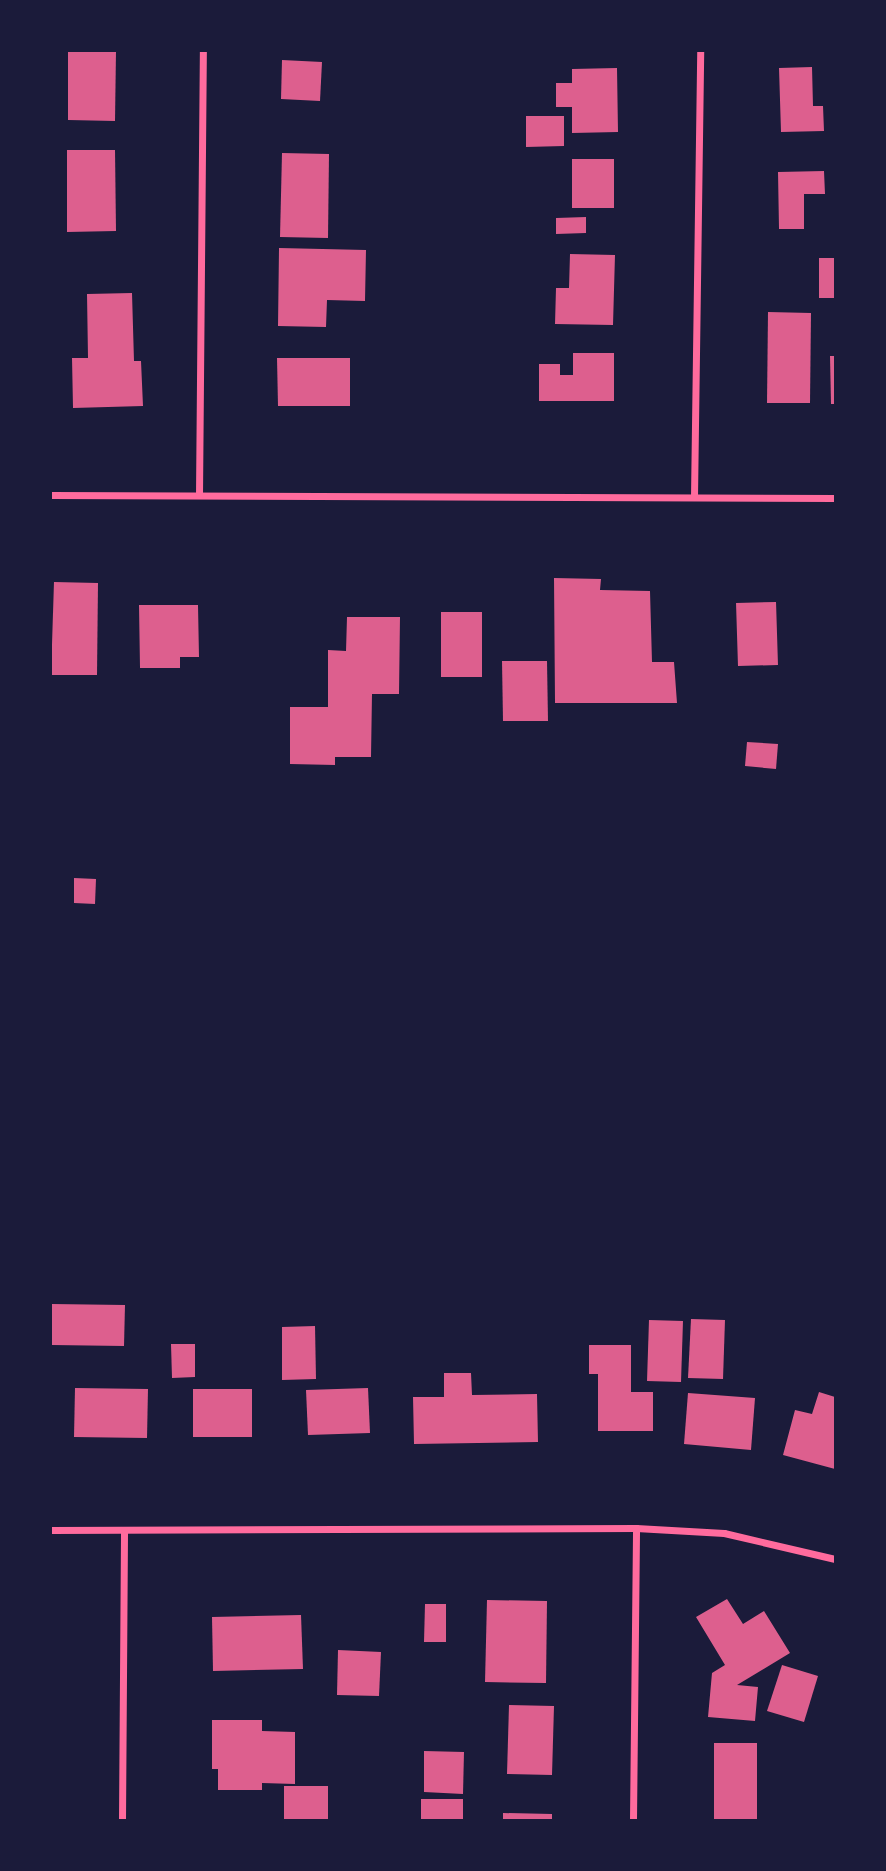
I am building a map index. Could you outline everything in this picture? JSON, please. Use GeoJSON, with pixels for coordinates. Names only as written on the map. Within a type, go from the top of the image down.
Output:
{"type":"FeatureCollection","features":[{"type":"Feature","properties":{"kind":"street"},"geometry":{"type":"LineString","coordinates":[[199,495],[203,51]]}},
{"type":"Feature","properties":{"kind":"street"},"geometry":{"type":"LineString","coordinates":[[694,497],[700,51]]}},
{"type":"Feature","properties":{"kind":"street"},"geometry":{"type":"LineString","coordinates":[[51,495],[835,498]]}},
{"type":"Feature","properties":{"kind":"street"},"geometry":{"type":"LineString","coordinates":[[633,1820],[636,1528]]}},
{"type":"Feature","properties":{"kind":"street"},"geometry":{"type":"LineString","coordinates":[[51,1530],[636,1528],[724,1533],[835,1559]]}},
{"type":"Feature","properties":{"kind":"street"},"geometry":{"type":"LineString","coordinates":[[122,1820],[124,1530]]}},
{"type":"Feature","properties":{"kind":"building"},"geometry":{"type":"Polygon","coordinates":[[[68,51],[116,51],[115,121],[68,120],[68,51]]]}},
{"type":"Feature","properties":{"kind":"building"},"geometry":{"type":"Polygon","coordinates":[[[282,60],[322,62],[320,101],[281,99],[282,60]]]}},
{"type":"Feature","properties":{"kind":"building"},"geometry":{"type":"Polygon","coordinates":[[[812,67],[813,106],[823,106],[824,131],[781,132],[779,68],[812,67]]]}},
{"type":"Feature","properties":{"kind":"building"},"geometry":{"type":"Polygon","coordinates":[[[617,68],[618,132],[572,133],[572,107],[556,107],[556,83],[572,83],[572,69],[617,68]]]}},
{"type":"Feature","properties":{"kind":"building"},"geometry":{"type":"Polygon","coordinates":[[[526,116],[564,116],[564,146],[526,147],[526,116]]]}},
{"type":"Feature","properties":{"kind":"building"},"geometry":{"type":"Polygon","coordinates":[[[67,150],[115,150],[116,231],[67,232],[67,150]]]}},
{"type":"Feature","properties":{"kind":"building"},"geometry":{"type":"Polygon","coordinates":[[[282,153],[329,154],[328,238],[280,237],[282,153]]]}},
{"type":"Feature","properties":{"kind":"building"},"geometry":{"type":"Polygon","coordinates":[[[572,159],[614,159],[614,208],[572,208],[572,159]]]}},
{"type":"Feature","properties":{"kind":"building"},"geometry":{"type":"Polygon","coordinates":[[[824,171],[825,194],[804,194],[804,229],[779,229],[778,172],[824,171]]]}},
{"type":"Feature","properties":{"kind":"building"},"geometry":{"type":"Polygon","coordinates":[[[586,217],[586,233],[556,234],[556,218],[586,217]]]}},
{"type":"Feature","properties":{"kind":"building"},"geometry":{"type":"Polygon","coordinates":[[[279,248],[366,250],[365,301],[327,300],[326,327],[278,326],[279,248]]]}},
{"type":"Feature","properties":{"kind":"building"},"geometry":{"type":"Polygon","coordinates":[[[570,254],[615,255],[613,325],[555,324],[556,288],[569,288],[570,254]]]}},
{"type":"Feature","properties":{"kind":"building"},"geometry":{"type":"Polygon","coordinates":[[[819,258],[835,258],[835,298],[819,298],[819,258]]]}},
{"type":"Feature","properties":{"kind":"building"},"geometry":{"type":"Polygon","coordinates":[[[132,293],[134,361],[141,361],[143,406],[73,408],[72,358],[88,358],[87,294],[132,293]]]}},
{"type":"Feature","properties":{"kind":"building"},"geometry":{"type":"Polygon","coordinates":[[[768,312],[811,313],[810,403],[767,403],[768,312]]]}},
{"type":"Feature","properties":{"kind":"building"},"geometry":{"type":"Polygon","coordinates":[[[573,353],[614,353],[614,401],[539,401],[539,364],[560,364],[560,375],[573,375],[573,353]]]}},
{"type":"Feature","properties":{"kind":"building"},"geometry":{"type":"Polygon","coordinates":[[[830,356],[835,356],[835,404],[831,404],[830,356]]]}},
{"type":"Feature","properties":{"kind":"building"},"geometry":{"type":"Polygon","coordinates":[[[277,358],[350,358],[350,406],[278,406],[277,358]]]}},
{"type":"Feature","properties":{"kind":"building"},"geometry":{"type":"Polygon","coordinates":[[[554,578],[601,579],[600,590],[650,591],[652,662],[674,662],[677,703],[555,703],[554,578]]]}},
{"type":"Feature","properties":{"kind":"building"},"geometry":{"type":"Polygon","coordinates":[[[54,582],[98,583],[97,675],[51,675],[54,582]]]}},
{"type":"Feature","properties":{"kind":"building"},"geometry":{"type":"Polygon","coordinates":[[[776,602],[778,665],[738,666],[736,603],[776,602]]]}},
{"type":"Feature","properties":{"kind":"building"},"geometry":{"type":"Polygon","coordinates":[[[139,605],[198,605],[199,657],[180,657],[180,668],[140,668],[139,605]]]}},
{"type":"Feature","properties":{"kind":"building"},"geometry":{"type":"Polygon","coordinates":[[[441,612],[482,612],[482,677],[441,677],[441,612]]]}},
{"type":"Feature","properties":{"kind":"building"},"geometry":{"type":"Polygon","coordinates":[[[347,617],[400,617],[399,694],[372,694],[371,757],[335,757],[335,765],[290,764],[290,707],[328,707],[328,650],[346,651],[347,617]]]}},
{"type":"Feature","properties":{"kind":"building"},"geometry":{"type":"Polygon","coordinates":[[[502,661],[547,661],[548,721],[503,721],[502,661]]]}},
{"type":"Feature","properties":{"kind":"building"},"geometry":{"type":"Polygon","coordinates":[[[747,742],[778,744],[776,769],[745,766],[747,742]]]}},
{"type":"Feature","properties":{"kind":"building"},"geometry":{"type":"Polygon","coordinates":[[[74,878],[96,879],[95,904],[74,903],[74,878]]]}},
{"type":"Feature","properties":{"kind":"building"},"geometry":{"type":"Polygon","coordinates":[[[52,1304],[125,1305],[124,1346],[52,1345],[52,1304]]]}},
{"type":"Feature","properties":{"kind":"building"},"geometry":{"type":"Polygon","coordinates":[[[691,1319],[725,1320],[723,1379],[688,1378],[691,1319]]]}},
{"type":"Feature","properties":{"kind":"building"},"geometry":{"type":"Polygon","coordinates":[[[649,1320],[683,1321],[681,1382],[647,1381],[649,1320]]]}},
{"type":"Feature","properties":{"kind":"building"},"geometry":{"type":"Polygon","coordinates":[[[315,1326],[316,1379],[282,1380],[282,1327],[315,1326]]]}},
{"type":"Feature","properties":{"kind":"building"},"geometry":{"type":"Polygon","coordinates":[[[171,1344],[195,1344],[195,1377],[172,1378],[171,1344]]]}},
{"type":"Feature","properties":{"kind":"building"},"geometry":{"type":"Polygon","coordinates":[[[589,1345],[631,1345],[631,1392],[653,1392],[653,1431],[598,1431],[598,1374],[589,1374],[589,1345]]]}},
{"type":"Feature","properties":{"kind":"building"},"geometry":{"type":"Polygon","coordinates":[[[444,1373],[471,1373],[472,1395],[537,1394],[538,1442],[414,1444],[413,1397],[444,1397],[444,1373]]]}},
{"type":"Feature","properties":{"kind":"building"},"geometry":{"type":"Polygon","coordinates":[[[75,1388],[148,1389],[147,1438],[74,1437],[75,1388]]]}},
{"type":"Feature","properties":{"kind":"building"},"geometry":{"type":"Polygon","coordinates":[[[368,1388],[370,1433],[308,1435],[306,1390],[368,1388]]]}},
{"type":"Feature","properties":{"kind":"building"},"geometry":{"type":"Polygon","coordinates":[[[193,1389],[252,1389],[252,1437],[193,1437],[193,1389]]]}},
{"type":"Feature","properties":{"kind":"building"},"geometry":{"type":"Polygon","coordinates":[[[819,1392],[835,1397],[835,1469],[783,1455],[795,1410],[812,1414],[819,1392]]]}},
{"type":"Feature","properties":{"kind":"building"},"geometry":{"type":"Polygon","coordinates":[[[688,1393],[755,1398],[751,1450],[684,1444],[688,1393]]]}},
{"type":"Feature","properties":{"kind":"building"},"geometry":{"type":"Polygon","coordinates":[[[727,1599],[743,1624],[764,1611],[790,1653],[737,1685],[758,1687],[755,1721],[708,1717],[712,1673],[725,1665],[696,1617],[727,1599]]]}},
{"type":"Feature","properties":{"kind":"building"},"geometry":{"type":"Polygon","coordinates":[[[487,1600],[547,1601],[546,1683],[485,1682],[487,1600]]]}},
{"type":"Feature","properties":{"kind":"building"},"geometry":{"type":"Polygon","coordinates":[[[425,1604],[446,1604],[446,1642],[424,1642],[425,1604]]]}},
{"type":"Feature","properties":{"kind":"building"},"geometry":{"type":"Polygon","coordinates":[[[301,1615],[303,1669],[213,1671],[212,1617],[301,1615]]]}},
{"type":"Feature","properties":{"kind":"building"},"geometry":{"type":"Polygon","coordinates":[[[338,1650],[381,1652],[379,1696],[337,1695],[338,1650]]]}},
{"type":"Feature","properties":{"kind":"building"},"geometry":{"type":"Polygon","coordinates":[[[782,1665],[818,1676],[804,1722],[767,1711],[782,1665]]]}},
{"type":"Feature","properties":{"kind":"building"},"geometry":{"type":"Polygon","coordinates":[[[509,1705],[554,1706],[552,1775],[507,1774],[509,1705]]]}},
{"type":"Feature","properties":{"kind":"building"},"geometry":{"type":"Polygon","coordinates":[[[212,1720],[262,1720],[262,1731],[295,1732],[295,1784],[262,1783],[262,1790],[218,1790],[218,1769],[212,1769],[212,1720]]]}},
{"type":"Feature","properties":{"kind":"building"},"geometry":{"type":"Polygon","coordinates":[[[714,1743],[757,1743],[757,1820],[714,1820],[714,1743]]]}},
{"type":"Feature","properties":{"kind":"building"},"geometry":{"type":"Polygon","coordinates":[[[424,1751],[464,1752],[463,1794],[424,1792],[424,1751]]]}},
{"type":"Feature","properties":{"kind":"building"},"geometry":{"type":"Polygon","coordinates":[[[284,1786],[328,1786],[328,1820],[284,1820],[284,1786]]]}},
{"type":"Feature","properties":{"kind":"building"},"geometry":{"type":"Polygon","coordinates":[[[421,1799],[463,1799],[463,1820],[421,1820],[421,1799]]]}},
{"type":"Feature","properties":{"kind":"building"},"geometry":{"type":"Polygon","coordinates":[[[503,1813],[552,1814],[552,1820],[503,1820],[503,1813]]]}}]}
